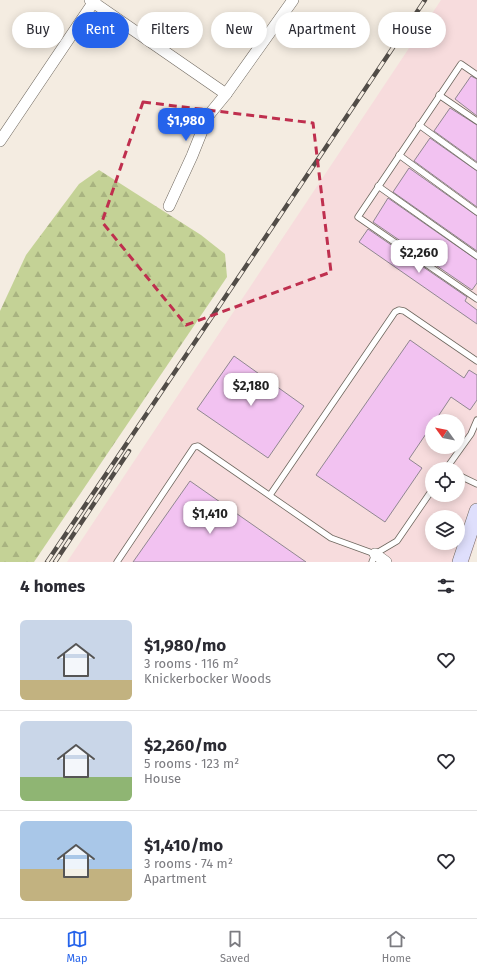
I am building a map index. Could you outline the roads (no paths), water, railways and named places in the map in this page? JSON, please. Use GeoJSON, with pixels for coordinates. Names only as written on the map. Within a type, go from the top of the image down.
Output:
{"type":"FeatureCollection","features":[{"type":"Feature","properties":{"kind":"street"},"geometry":{"type":"LineString","coordinates":[[169,206],[192,156],[208,116],[226,94],[293,0]]}},
{"type":"Feature","properties":{"kind":"street"},"geometry":{"type":"LineString","coordinates":[[0,141],[93,1],[226,94]]}},
{"type":"Feature","properties":{"kind":"street"},"geometry":{"type":"LineString","coordinates":[[460,562],[477,511]]}},
{"type":"Feature","properties":{"kind":"street"},"geometry":{"type":"LineString","coordinates":[[374,558],[386,562]]}},
{"type":"Feature","properties":{"kind":"lane"},"geometry":{"type":"LineString","coordinates":[[477,75],[460,64],[358,217],[477,299]]}},
{"type":"Feature","properties":{"kind":"lane"},"geometry":{"type":"LineString","coordinates":[[440,95],[477,121]]}},
{"type":"Feature","properties":{"kind":"lane"},"geometry":{"type":"LineString","coordinates":[[419,125],[477,167]]}},
{"type":"Feature","properties":{"kind":"lane"},"geometry":{"type":"LineString","coordinates":[[399,155],[477,212]]}},
{"type":"Feature","properties":{"kind":"lane"},"geometry":{"type":"LineString","coordinates":[[378,186],[477,256]]}},
{"type":"Feature","properties":{"kind":"lane"},"geometry":{"type":"LineString","coordinates":[[270,495],[395,312],[398,310],[404,311],[477,361]]}},
{"type":"Feature","properties":{"kind":"lane"},"geometry":{"type":"LineString","coordinates":[[451,462],[471,434],[477,420]]}},
{"type":"Feature","properties":{"kind":"lane"},"geometry":{"type":"LineString","coordinates":[[117,562],[194,447],[201,447],[331,538],[374,558],[397,542],[425,500]]}},
{"type":"Feature","properties":{"kind":"lane"},"geometry":{"type":"LineString","coordinates":[[465,478],[477,484]]}},
{"type":"Feature","properties":{"kind":"railway"},"geometry":{"type":"LineString","coordinates":[[47,562],[425,0]]}},
{"type":"Feature","properties":{"kind":"railway"},"geometry":{"type":"LineString","coordinates":[[55,562],[129,451]]}}]}
